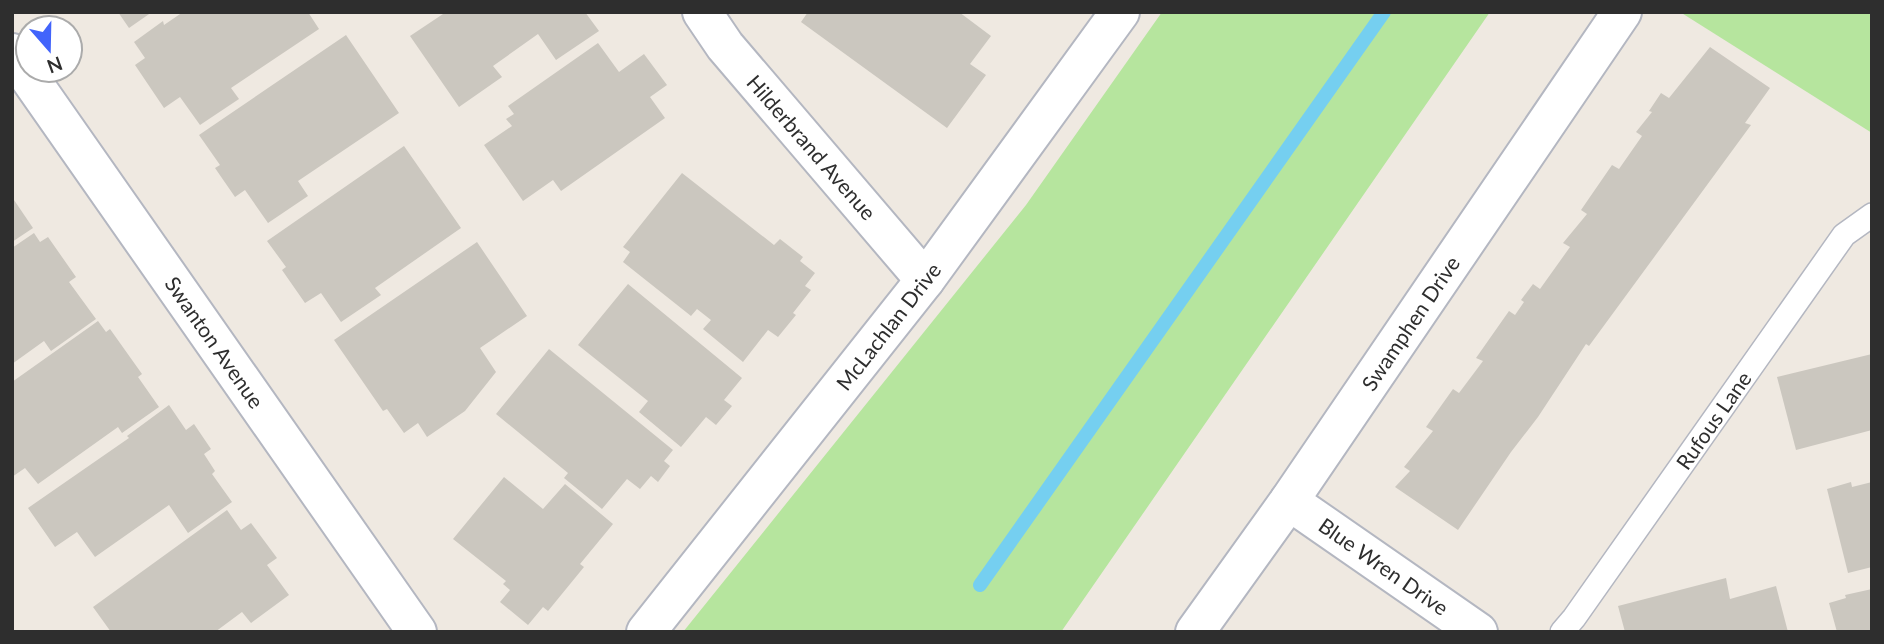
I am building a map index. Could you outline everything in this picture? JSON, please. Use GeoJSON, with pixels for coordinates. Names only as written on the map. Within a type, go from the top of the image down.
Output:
{"type":"FeatureCollection","features":[{"type":"Feature","properties":{"kind":"street","name":"Hilderbrand Avenue"},"geometry":{"type":"LineString","coordinates":[[702,12],[725,46],[925,280]]}},
{"type":"Feature","properties":{"kind":"street","name":"McLachlan Drive"},"geometry":{"type":"LineString","coordinates":[[646,632],[925,280],[1120,12]]}},
{"type":"Feature","properties":{"kind":"street","name":"Swamphen Drive"},"geometry":{"type":"LineString","coordinates":[[1195,632],[1289,501],[1622,12]]}},
{"type":"Feature","properties":{"kind":"street","name":"Swanton Avenue"},"geometry":{"type":"LineString","coordinates":[[12,53],[417,632]]}},
{"type":"Feature","properties":{"kind":"street","name":"Blue Wren Drive"},"geometry":{"type":"LineString","coordinates":[[1289,501],[1478,632]]}},
{"type":"Feature","properties":{"kind":"lane","name":"Rufous Lane"},"geometry":{"type":"LineString","coordinates":[[1562,632],[1844,235],[1872,215]]}},
{"type":"Feature","properties":{"kind":"green space"},"geometry":{"type":"Polygon","coordinates":[[[1162,12],[1490,12],[1061,632],[683,632],[1026,205],[1162,12]]]}},
{"type":"Feature","properties":{"kind":"green space"},"geometry":{"type":"Polygon","coordinates":[[[1680,12],[1872,12],[1872,133],[1680,12]]]}},
{"type":"Feature","properties":{"kind":"building"},"geometry":{"type":"Polygon","coordinates":[[[118,12],[152,12],[129,28],[118,12]]]}},
{"type":"Feature","properties":{"kind":"building"},"geometry":{"type":"Polygon","coordinates":[[[183,12],[308,12],[319,29],[231,88],[239,99],[200,125],[180,97],[164,108],[135,65],[145,58],[134,42],[163,21],[164,25],[183,12]]]}},
{"type":"Feature","properties":{"kind":"building"},"geometry":{"type":"Polygon","coordinates":[[[446,12],[585,12],[599,31],[556,60],[538,34],[493,66],[502,77],[459,107],[410,36],[446,12]]]}},
{"type":"Feature","properties":{"kind":"building"},"geometry":{"type":"Polygon","coordinates":[[[808,12],[959,12],[991,36],[970,64],[986,75],[947,128],[801,22],[808,12]]]}},
{"type":"Feature","properties":{"kind":"building"},"geometry":{"type":"Polygon","coordinates":[[[346,35],[399,113],[298,181],[308,196],[268,223],[245,190],[235,197],[215,168],[220,165],[199,135],[346,35]]]}},
{"type":"Feature","properties":{"kind":"building"},"geometry":{"type":"Polygon","coordinates":[[[598,43],[619,72],[644,54],[667,85],[650,97],[665,118],[561,191],[553,180],[523,201],[484,145],[512,126],[506,119],[514,114],[508,106],[598,43]]]}},
{"type":"Feature","properties":{"kind":"building"},"geometry":{"type":"Polygon","coordinates":[[[1710,47],[1770,88],[1745,123],[1751,125],[1589,346],[1586,344],[1458,530],[1395,487],[1410,471],[1404,467],[1433,431],[1426,427],[1453,389],[1459,393],[1483,361],[1476,358],[1509,311],[1515,315],[1524,302],[1521,300],[1533,284],[1540,289],[1570,247],[1563,243],[1587,214],[1581,210],[1612,165],[1619,169],[1642,136],[1636,132],[1652,112],[1649,111],[1661,93],[1669,98],[1710,47]]]}},
{"type":"Feature","properties":{"kind":"building"},"geometry":{"type":"Polygon","coordinates":[[[404,146],[461,228],[375,288],[381,295],[341,322],[321,293],[305,303],[282,270],[286,267],[267,241],[404,146]]]}},
{"type":"Feature","properties":{"kind":"building"},"geometry":{"type":"Polygon","coordinates":[[[682,173],[774,245],[780,239],[803,257],[800,261],[815,273],[805,286],[811,290],[793,313],[796,315],[778,337],[768,330],[743,362],[703,329],[711,320],[697,309],[691,316],[623,262],[630,252],[623,247],[682,173]]]}},
{"type":"Feature","properties":{"kind":"building"},"geometry":{"type":"Polygon","coordinates":[[[12,197],[33,228],[12,242],[12,197]]]}},
{"type":"Feature","properties":{"kind":"building"},"geometry":{"type":"Polygon","coordinates":[[[34,233],[40,242],[48,237],[76,277],[69,282],[96,319],[51,351],[44,341],[12,364],[12,248],[34,233]]]}},
{"type":"Feature","properties":{"kind":"building"},"geometry":{"type":"Polygon","coordinates":[[[477,242],[527,316],[480,348],[496,372],[465,411],[427,437],[418,423],[404,433],[387,409],[383,411],[334,340],[477,242]]]}},
{"type":"Feature","properties":{"kind":"building"},"geometry":{"type":"Polygon","coordinates":[[[628,284],[742,378],[724,400],[732,406],[716,425],[706,417],[681,447],[639,412],[648,401],[578,345],[628,284]]]}},
{"type":"Feature","properties":{"kind":"building"},"geometry":{"type":"Polygon","coordinates":[[[98,321],[106,332],[110,329],[142,374],[138,377],[159,407],[122,433],[118,427],[38,484],[25,468],[12,477],[12,382],[98,321]]]}},
{"type":"Feature","properties":{"kind":"building"},"geometry":{"type":"Polygon","coordinates":[[[549,349],[673,450],[664,461],[670,466],[658,482],[651,476],[640,489],[627,479],[602,509],[564,478],[568,473],[496,414],[549,349]]]}},
{"type":"Feature","properties":{"kind":"building"},"geometry":{"type":"Polygon","coordinates":[[[1872,354],[1872,430],[1796,450],[1777,377],[1872,354]]]}},
{"type":"Feature","properties":{"kind":"building"},"geometry":{"type":"Polygon","coordinates":[[[169,405],[186,430],[194,424],[211,449],[204,454],[215,471],[212,474],[232,502],[188,533],[169,505],[95,557],[77,532],[55,547],[28,508],[129,438],[127,436],[169,405]]]}},
{"type":"Feature","properties":{"kind":"building"},"geometry":{"type":"Polygon","coordinates":[[[504,477],[543,509],[565,484],[613,524],[580,564],[584,567],[548,611],[543,607],[528,625],[500,602],[510,590],[503,584],[506,581],[453,539],[504,477]]]}},
{"type":"Feature","properties":{"kind":"building"},"geometry":{"type":"Polygon","coordinates":[[[1851,482],[1852,487],[1872,482],[1872,567],[1848,573],[1827,489],[1851,482]]]}},
{"type":"Feature","properties":{"kind":"building"},"geometry":{"type":"Polygon","coordinates":[[[227,510],[241,530],[251,523],[277,558],[267,565],[289,595],[251,623],[242,612],[215,632],[111,632],[93,607],[227,510]]]}},
{"type":"Feature","properties":{"kind":"building"},"geometry":{"type":"Polygon","coordinates":[[[1726,578],[1730,599],[1776,586],[1788,632],[1625,632],[1618,606],[1726,578]]]}},
{"type":"Feature","properties":{"kind":"building"},"geometry":{"type":"Polygon","coordinates":[[[1872,589],[1872,632],[1837,632],[1829,603],[1846,598],[1845,595],[1872,589]]]}},
{"type":"Feature","properties":{"kind":"waterway"},"geometry":{"type":"LineString","coordinates":[[980,585],[1384,12]]}}]}
